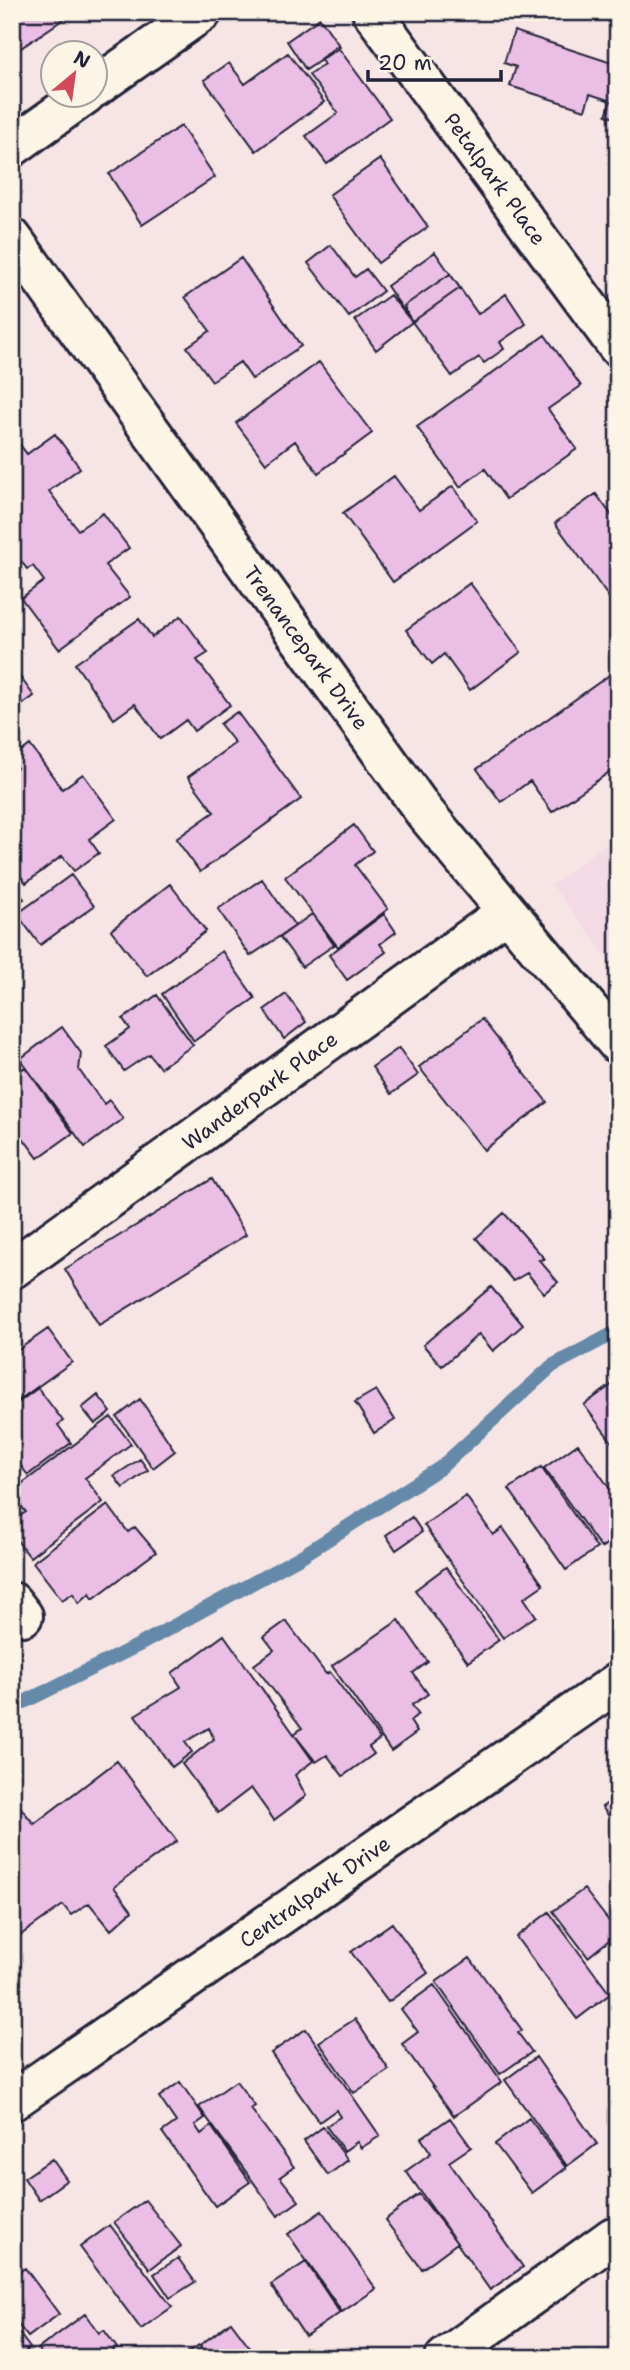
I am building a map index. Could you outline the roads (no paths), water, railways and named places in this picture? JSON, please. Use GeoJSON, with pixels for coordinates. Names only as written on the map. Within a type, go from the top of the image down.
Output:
{"type":"FeatureCollection","features":[{"type":"Feature","properties":{"kind":"street"},"geometry":{"type":"LineString","coordinates":[[108,78],[202,12]]}},
{"type":"Feature","properties":{"kind":"street","name":"Petalpark Place"},"geometry":{"type":"LineString","coordinates":[[372,12],[618,347]]}},
{"type":"Feature","properties":{"kind":"street"},"geometry":{"type":"LineString","coordinates":[[12,147],[66,108]]}},
{"type":"Feature","properties":{"kind":"street","name":"Trenancepark Drive"},"geometry":{"type":"LineString","coordinates":[[12,238],[417,802],[618,1044]]}},
{"type":"Feature","properties":{"kind":"street","name":"Wanderpark Place"},"geometry":{"type":"LineString","coordinates":[[12,1269],[507,912]]}},
{"type":"Feature","properties":{"kind":"street","name":"Centralpark Drive"},"geometry":{"type":"LineString","coordinates":[[12,2101],[618,1682]]}},
{"type":"Feature","properties":{"kind":"street"},"geometry":{"type":"LineString","coordinates":[[445,2358],[613,2237]]}},
{"type":"Feature","properties":{"kind":"waterway"},"geometry":{"type":"LineString","coordinates":[[12,1708],[139,1645],[300,1557],[440,1468],[552,1366],[618,1331]]}}]}
